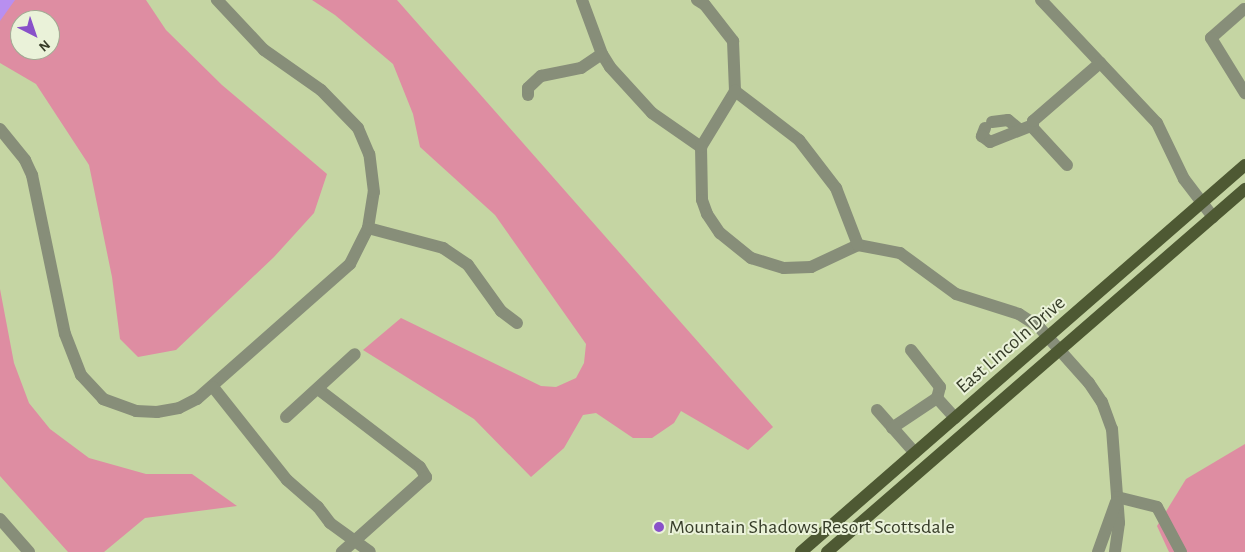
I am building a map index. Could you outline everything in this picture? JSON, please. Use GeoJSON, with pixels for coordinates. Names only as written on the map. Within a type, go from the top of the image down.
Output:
{"type":"FeatureCollection","features":[{"type":"Feature","properties":{"kind":"main road","name":"East Lincoln Drive"},"geometry":{"type":"LineString","coordinates":[[801,552],[1245,165]]}},
{"type":"Feature","properties":{"kind":"main road","name":"East Lincoln Drive"},"geometry":{"type":"LineString","coordinates":[[827,552],[1245,189]]}},
{"type":"Feature","properties":{"kind":"main road"},"geometry":{"type":"LineString","coordinates":[[887,477],[899,490]]}},
{"type":"Feature","properties":{"kind":"street"},"geometry":{"type":"LineString","coordinates":[[0,128],[32,175],[66,334],[81,375],[92,389],[115,404],[157,412],[179,408],[213,387],[343,273],[359,251],[368,228],[374,192],[373,172],[358,128],[321,90],[264,50],[217,0]]}},
{"type":"Feature","properties":{"kind":"street"},"geometry":{"type":"LineString","coordinates":[[582,0],[602,54],[652,113],[701,147]]}},
{"type":"Feature","properties":{"kind":"street"},"geometry":{"type":"LineString","coordinates":[[697,0],[705,5],[733,41],[735,91],[701,147],[702,200],[707,214],[720,233],[750,258],[784,268],[811,267],[858,245],[900,253],[956,294],[1030,319],[1048,337],[1097,396],[1112,429],[1119,540],[1115,552]]}},
{"type":"Feature","properties":{"kind":"street"},"geometry":{"type":"LineString","coordinates":[[1042,0],[1157,123],[1184,179],[1201,204],[1213,217]]}},
{"type":"Feature","properties":{"kind":"street"},"geometry":{"type":"LineString","coordinates":[[1244,9],[1210,38],[1245,93]]}},
{"type":"Feature","properties":{"kind":"street"},"geometry":{"type":"LineString","coordinates":[[528,95],[528,88],[541,76],[581,68],[602,54]]}},
{"type":"Feature","properties":{"kind":"street"},"geometry":{"type":"LineString","coordinates":[[1019,129],[1008,120],[988,125],[982,136],[990,142],[1033,124],[1042,112],[1100,63]]}},
{"type":"Feature","properties":{"kind":"street"},"geometry":{"type":"LineString","coordinates":[[735,91],[799,140],[836,188],[858,245]]}},
{"type":"Feature","properties":{"kind":"street"},"geometry":{"type":"LineString","coordinates":[[1033,124],[1067,165]]}},
{"type":"Feature","properties":{"kind":"street"},"geometry":{"type":"LineString","coordinates":[[368,228],[443,248],[468,265],[501,311],[517,323]]}},
{"type":"Feature","properties":{"kind":"street"},"geometry":{"type":"LineString","coordinates":[[892,428],[937,398],[940,387],[911,350]]}},
{"type":"Feature","properties":{"kind":"street"},"geometry":{"type":"LineString","coordinates":[[286,417],[355,354]]}},
{"type":"Feature","properties":{"kind":"street"},"geometry":{"type":"LineString","coordinates":[[213,387],[287,480],[318,507],[330,523],[370,552]]}},
{"type":"Feature","properties":{"kind":"street"},"geometry":{"type":"LineString","coordinates":[[318,388],[420,467],[426,477],[342,552]]}},
{"type":"Feature","properties":{"kind":"street"},"geometry":{"type":"LineString","coordinates":[[937,398],[955,418]]}},
{"type":"Feature","properties":{"kind":"street"},"geometry":{"type":"LineString","coordinates":[[877,410],[915,453]]}},
{"type":"Feature","properties":{"kind":"street"},"geometry":{"type":"LineString","coordinates":[[1098,552],[1117,497]]}},
{"type":"Feature","properties":{"kind":"street"},"geometry":{"type":"LineString","coordinates":[[1117,497],[1157,507],[1181,552]]}},
{"type":"Feature","properties":{"kind":"street"},"geometry":{"type":"LineString","coordinates":[[0,518],[29,552]]}},
{"type":"Feature","properties":{"kind":"shaded area"},"geometry":{"type":"Polygon","coordinates":[[[0,0],[146,0],[166,30],[222,85],[327,174],[314,213],[274,257],[176,350],[138,357],[120,339],[112,277],[89,165],[36,84],[0,63],[0,0]]]}},
{"type":"Feature","properties":{"kind":"shaded area"},"geometry":{"type":"Polygon","coordinates":[[[0,0],[15,0],[0,21],[0,0]]]}},
{"type":"Feature","properties":{"kind":"shaded area"},"geometry":{"type":"Polygon","coordinates":[[[312,0],[397,0],[773,427],[748,450],[681,411],[674,423],[652,438],[633,438],[596,413],[583,415],[564,448],[531,477],[474,419],[363,350],[401,318],[541,386],[556,387],[576,378],[584,363],[586,344],[495,215],[420,147],[413,114],[393,64],[335,15],[312,0]]]}},
{"type":"Feature","properties":{"kind":"shaded area"},"geometry":{"type":"Polygon","coordinates":[[[0,289],[14,363],[29,403],[50,429],[89,458],[146,474],[192,474],[237,506],[145,518],[104,552],[68,552],[0,476],[0,289]]]}},
{"type":"Feature","properties":{"kind":"shaded area"},"geometry":{"type":"Polygon","coordinates":[[[1245,444],[1245,552],[1169,552],[1157,526],[1186,479],[1245,444]]]}},
{"type":"Feature","properties":{"kind":"place","name":"Mountain Shadows Resort Scottsdale"},"geometry":{"type":"Point","coordinates":[659,527]}}]}
